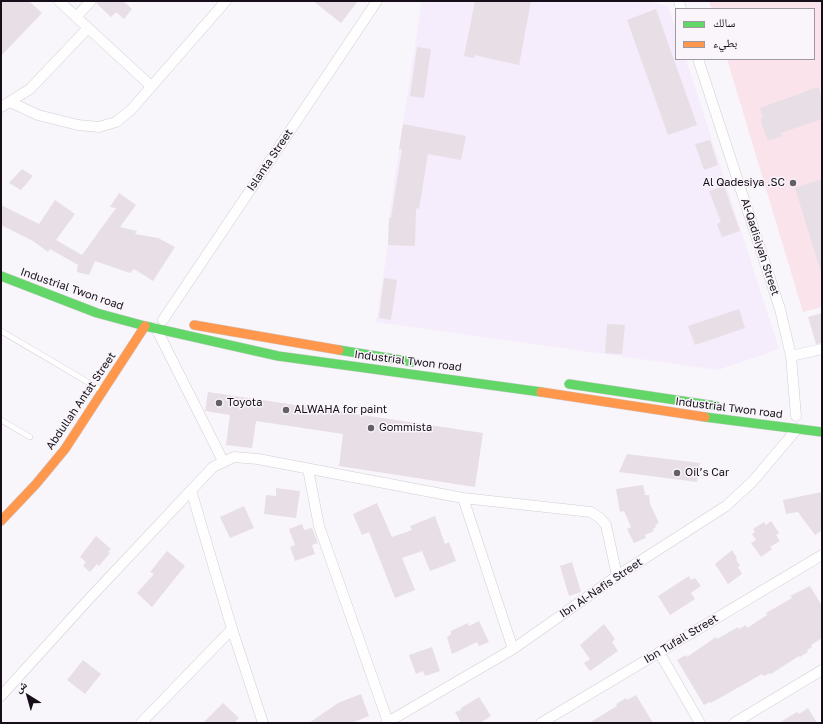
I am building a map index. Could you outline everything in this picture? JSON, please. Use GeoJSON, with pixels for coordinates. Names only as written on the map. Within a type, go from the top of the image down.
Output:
{"type":"FeatureCollection","features":[{"type":"Feature","properties":{"kind":"main road","name":"Industrial Twon road"},"geometry":{"type":"LineString","coordinates":[[12,270],[47,284]]}},
{"type":"Feature","properties":{"kind":"main road","name":"Industrial Twon road"},"geometry":{"type":"LineString","coordinates":[[1,276],[97,313],[145,326],[278,356],[490,384],[680,414],[822,432]]}},
{"type":"Feature","properties":{"kind":"main road","name":"Industrial Twon road"},"geometry":{"type":"LineString","coordinates":[[186,324],[425,364]]}},
{"type":"Feature","properties":{"kind":"main road","name":"Abdullah Antat Street"},"geometry":{"type":"LineString","coordinates":[[1,521],[36,484],[65,449],[145,326]]}},
{"type":"Feature","properties":{"kind":"main road","name":"Industrial Twon road"},"geometry":{"type":"LineString","coordinates":[[557,382],[729,408]]}},
{"type":"Feature","properties":{"kind":"street"},"geometry":{"type":"LineString","coordinates":[[59,1],[151,86]]}},
{"type":"Feature","properties":{"kind":"street"},"geometry":{"type":"LineString","coordinates":[[76,17],[91,1]]}},
{"type":"Feature","properties":{"kind":"street"},"geometry":{"type":"LineString","coordinates":[[10,102],[38,115],[78,125],[99,127],[116,122],[124,116],[226,1]]}},
{"type":"Feature","properties":{"kind":"street","name":"Islanta Street"},"geometry":{"type":"LineString","coordinates":[[163,320],[377,1]]}},
{"type":"Feature","properties":{"kind":"street"},"geometry":{"type":"LineString","coordinates":[[1,107],[30,88],[88,28]]}},
{"type":"Feature","properties":{"kind":"street","name":"Al-Qadisiyah Street"},"geometry":{"type":"LineString","coordinates":[[698,60],[780,309],[791,356],[795,416]]}},
{"type":"Feature","properties":{"kind":"street"},"geometry":{"type":"LineString","coordinates":[[156,328],[223,461]]}},
{"type":"Feature","properties":{"kind":"street"},"geometry":{"type":"LineString","coordinates":[[791,356],[822,349]]}},
{"type":"Feature","properties":{"kind":"street","name":"Ibn Al-Nafis Street"},"geometry":{"type":"LineString","coordinates":[[387,722],[514,649],[617,576],[726,506],[753,481],[797,429]]}},
{"type":"Feature","properties":{"kind":"street"},"geometry":{"type":"LineString","coordinates":[[1,696],[213,467],[234,457],[258,459],[463,498],[591,512],[600,518],[606,526],[617,576]]}},
{"type":"Feature","properties":{"kind":"street"},"geometry":{"type":"LineString","coordinates":[[308,469],[319,526],[387,722]]}},
{"type":"Feature","properties":{"kind":"street"},"geometry":{"type":"LineString","coordinates":[[191,490],[232,629],[263,723]]}},
{"type":"Feature","properties":{"kind":"street"},"geometry":{"type":"LineString","coordinates":[[463,498],[514,649]]}},
{"type":"Feature","properties":{"kind":"street","name":"Ibn Tufail Street"},"geometry":{"type":"LineString","coordinates":[[541,723],[822,555]]}},
{"type":"Feature","properties":{"kind":"street"},"geometry":{"type":"LineString","coordinates":[[140,723],[232,629]]}},
{"type":"Feature","properties":{"kind":"street"},"geometry":{"type":"LineString","coordinates":[[659,652],[700,723]]}},
{"type":"Feature","properties":{"kind":"street"},"geometry":{"type":"LineString","coordinates":[[738,722],[821,674]]}},
{"type":"Feature","properties":{"kind":"lane"},"geometry":{"type":"LineString","coordinates":[[1,331],[104,391]]}},
{"type":"Feature","properties":{"kind":"lane"},"geometry":{"type":"LineString","coordinates":[[1,420],[30,437]]}},
{"type":"Feature","properties":{"kind":"shaded area"},"geometry":{"type":"Polygon","coordinates":[[[422,1],[644,1],[668,6],[675,27],[675,60],[686,60],[779,349],[718,370],[376,322],[388,245],[389,218],[422,1]]]}},
{"type":"Feature","properties":{"kind":"shaded area","name":"Al Qadesiya .SC"},"geometry":{"type":"Polygon","coordinates":[[[709,1],[822,1],[822,307],[803,312],[727,60],[815,60],[815,8],[712,8],[709,1]]]}},
{"type":"Feature","properties":{"kind":"building"},"geometry":{"type":"Polygon","coordinates":[[[1,1],[29,1],[42,13],[1,56],[1,1]]]}},
{"type":"Feature","properties":{"kind":"building"},"geometry":{"type":"Polygon","coordinates":[[[97,1],[123,1],[132,9],[124,19],[116,12],[111,17],[97,4],[97,1]]]}},
{"type":"Feature","properties":{"kind":"building"},"geometry":{"type":"Polygon","coordinates":[[[313,1],[358,1],[341,23],[313,1]]]}},
{"type":"Feature","properties":{"kind":"building"},"geometry":{"type":"Polygon","coordinates":[[[475,1],[531,1],[519,65],[474,55],[474,58],[464,56],[475,1]]]}},
{"type":"Feature","properties":{"kind":"building"},"geometry":{"type":"Polygon","coordinates":[[[656,9],[697,125],[668,135],[627,20],[656,9]]]}},
{"type":"Feature","properties":{"kind":"building"},"geometry":{"type":"Polygon","coordinates":[[[417,47],[431,49],[424,98],[410,96],[417,47]]]}},
{"type":"Feature","properties":{"kind":"building"},"geometry":{"type":"Polygon","coordinates":[[[818,87],[822,97],[822,119],[781,133],[782,136],[768,141],[760,119],[763,118],[760,108],[818,87]]]}},
{"type":"Feature","properties":{"kind":"building"},"geometry":{"type":"Polygon","coordinates":[[[403,124],[466,136],[461,160],[428,154],[419,209],[416,208],[415,246],[388,245],[389,218],[391,218],[402,149],[399,149],[403,124]]]}},
{"type":"Feature","properties":{"kind":"building"},"geometry":{"type":"Polygon","coordinates":[[[710,140],[718,165],[704,170],[695,144],[710,140]]]}},
{"type":"Feature","properties":{"kind":"building"},"geometry":{"type":"Polygon","coordinates":[[[22,169],[33,176],[21,190],[9,183],[22,169]]]}},
{"type":"Feature","properties":{"kind":"building"},"geometry":{"type":"Polygon","coordinates":[[[822,179],[822,269],[820,269],[795,188],[822,179]]]}},
{"type":"Feature","properties":{"kind":"building"},"geometry":{"type":"Polygon","coordinates":[[[724,186],[740,231],[722,237],[717,224],[721,222],[709,191],[724,186]]]}},
{"type":"Feature","properties":{"kind":"building"},"geometry":{"type":"Polygon","coordinates":[[[119,193],[136,205],[120,227],[137,231],[135,234],[158,238],[175,247],[153,281],[134,269],[130,273],[95,261],[89,275],[77,272],[78,265],[50,249],[48,252],[33,241],[1,225],[1,205],[39,224],[55,200],[75,214],[56,240],[82,255],[116,208],[110,207],[119,193]]]}},
{"type":"Feature","properties":{"kind":"building"},"geometry":{"type":"Polygon","coordinates":[[[384,278],[397,280],[391,320],[379,318],[384,278]]]}},
{"type":"Feature","properties":{"kind":"building"},"geometry":{"type":"Polygon","coordinates":[[[739,309],[745,328],[695,345],[688,326],[739,309]]]}},
{"type":"Feature","properties":{"kind":"building"},"geometry":{"type":"Polygon","coordinates":[[[822,313],[822,343],[816,344],[808,317],[822,313]]]}},
{"type":"Feature","properties":{"kind":"building"},"geometry":{"type":"Polygon","coordinates":[[[607,324],[625,325],[622,354],[605,353],[607,324]]]}},
{"type":"Feature","properties":{"kind":"building"},"geometry":{"type":"Polygon","coordinates":[[[208,392],[483,433],[475,487],[339,466],[343,434],[256,421],[252,448],[226,445],[230,415],[205,411],[208,392]]]}},
{"type":"Feature","properties":{"kind":"building"},"geometry":{"type":"Polygon","coordinates":[[[627,454],[700,463],[697,482],[619,472],[627,454]]]}},
{"type":"Feature","properties":{"kind":"building"},"geometry":{"type":"Polygon","coordinates":[[[643,485],[645,495],[649,495],[650,504],[659,523],[655,525],[656,527],[653,529],[654,531],[645,535],[646,538],[634,543],[627,529],[631,527],[624,511],[620,512],[616,489],[643,485]]]}},
{"type":"Feature","properties":{"kind":"building"},"geometry":{"type":"Polygon","coordinates":[[[276,488],[300,491],[296,518],[264,514],[266,495],[276,496],[276,488]]]}},
{"type":"Feature","properties":{"kind":"building"},"geometry":{"type":"Polygon","coordinates":[[[822,492],[822,530],[815,535],[798,512],[786,514],[783,500],[822,492]]]}},
{"type":"Feature","properties":{"kind":"building"},"geometry":{"type":"Polygon","coordinates":[[[377,503],[392,537],[412,530],[410,526],[435,516],[445,544],[449,542],[456,561],[430,571],[422,551],[402,558],[415,590],[395,598],[369,532],[362,535],[353,514],[377,503]]]}},
{"type":"Feature","properties":{"kind":"building"},"geometry":{"type":"Polygon","coordinates":[[[244,506],[254,528],[230,538],[220,517],[244,506]]]}},
{"type":"Feature","properties":{"kind":"building"},"geometry":{"type":"Polygon","coordinates":[[[771,521],[779,533],[776,535],[780,541],[770,547],[772,549],[761,557],[751,543],[756,540],[752,534],[755,532],[753,529],[764,522],[766,525],[771,521]]]}},
{"type":"Feature","properties":{"kind":"building"},"geometry":{"type":"Polygon","coordinates":[[[302,524],[304,530],[312,528],[318,543],[312,545],[315,554],[295,561],[290,547],[295,545],[289,529],[302,524]]]}},
{"type":"Feature","properties":{"kind":"building"},"geometry":{"type":"Polygon","coordinates":[[[96,536],[111,549],[108,552],[110,553],[99,566],[97,564],[90,572],[83,566],[86,562],[80,557],[96,536]]]}},
{"type":"Feature","properties":{"kind":"building"},"geometry":{"type":"Polygon","coordinates":[[[732,550],[737,558],[736,559],[740,566],[738,567],[742,574],[728,584],[715,564],[732,550]]]}},
{"type":"Feature","properties":{"kind":"building"},"geometry":{"type":"Polygon","coordinates":[[[167,551],[185,566],[152,607],[137,593],[154,574],[150,572],[167,551]]]}},
{"type":"Feature","properties":{"kind":"building"},"geometry":{"type":"Polygon","coordinates":[[[572,562],[581,592],[569,596],[560,566],[572,562]]]}},
{"type":"Feature","properties":{"kind":"building"},"geometry":{"type":"Polygon","coordinates":[[[689,576],[691,580],[695,578],[701,586],[691,593],[695,599],[670,615],[658,596],[689,576]]]}},
{"type":"Feature","properties":{"kind":"building"},"geometry":{"type":"Polygon","coordinates":[[[810,586],[822,606],[822,638],[811,645],[812,647],[807,650],[808,652],[771,674],[770,673],[764,676],[762,674],[711,703],[710,702],[704,705],[677,660],[686,655],[687,657],[716,637],[717,639],[738,627],[739,629],[746,625],[747,628],[767,615],[766,613],[792,598],[790,596],[810,586]]]}},
{"type":"Feature","properties":{"kind":"building"},"geometry":{"type":"Polygon","coordinates":[[[479,621],[489,642],[479,646],[477,642],[452,654],[447,637],[451,634],[451,631],[468,623],[469,626],[479,621]]]}},
{"type":"Feature","properties":{"kind":"building"},"geometry":{"type":"Polygon","coordinates":[[[604,624],[615,639],[612,642],[618,651],[590,671],[584,663],[590,659],[580,645],[604,624]]]}},
{"type":"Feature","properties":{"kind":"building"},"geometry":{"type":"Polygon","coordinates":[[[432,647],[440,671],[425,676],[423,671],[416,674],[409,655],[432,647]]]}},
{"type":"Feature","properties":{"kind":"building"},"geometry":{"type":"Polygon","coordinates":[[[83,660],[101,674],[85,694],[67,680],[83,660]]]}},
{"type":"Feature","properties":{"kind":"building"},"geometry":{"type":"Polygon","coordinates":[[[361,694],[369,716],[351,723],[309,723],[338,703],[361,694]]]}},
{"type":"Feature","properties":{"kind":"building"},"geometry":{"type":"Polygon","coordinates":[[[636,695],[653,723],[589,723],[617,706],[616,704],[626,698],[627,700],[636,695]]]}},
{"type":"Feature","properties":{"kind":"building"},"geometry":{"type":"Polygon","coordinates":[[[479,697],[491,716],[480,723],[461,723],[455,712],[461,710],[461,708],[479,697]]]}},
{"type":"Feature","properties":{"kind":"building"},"geometry":{"type":"Polygon","coordinates":[[[223,703],[239,718],[234,723],[203,723],[223,703]]]}},
{"type":"Feature","properties":{"kind":"building"},"geometry":{"type":"Polygon","coordinates":[[[808,708],[817,723],[779,723],[797,712],[799,714],[808,708]]]}},
{"type":"Feature","properties":{"kind":"traffic: fast"},"geometry":{"type":"LineString","coordinates":[[1,276],[97,313],[145,326],[278,356],[541,392]]}},
{"type":"Feature","properties":{"kind":"traffic: fast"},"geometry":{"type":"LineString","coordinates":[[339,350],[413,362]]}},
{"type":"Feature","properties":{"kind":"traffic: fast"},"geometry":{"type":"LineString","coordinates":[[569,384],[716,406]]}},
{"type":"Feature","properties":{"kind":"traffic: fast"},"geometry":{"type":"LineString","coordinates":[[705,417],[822,432]]}},
{"type":"Feature","properties":{"kind":"traffic: slow"},"geometry":{"type":"LineString","coordinates":[[194,325],[339,350]]}},
{"type":"Feature","properties":{"kind":"traffic: slow"},"geometry":{"type":"LineString","coordinates":[[1,521],[36,484],[65,449],[145,326]]}},
{"type":"Feature","properties":{"kind":"traffic: slow"},"geometry":{"type":"LineString","coordinates":[[541,392],[705,417]]}},
{"type":"Feature","properties":{"kind":"place","name":"Al Qadesiya .SC"},"geometry":{"type":"Point","coordinates":[793,183]}},
{"type":"Feature","properties":{"kind":"place","name":"Toyota"},"geometry":{"type":"Point","coordinates":[219,403]}},
{"type":"Feature","properties":{"kind":"place","name":"ALWAHA for paint"},"geometry":{"type":"Point","coordinates":[286,410]}},
{"type":"Feature","properties":{"kind":"place","name":"Gommista"},"geometry":{"type":"Point","coordinates":[371,428]}},
{"type":"Feature","properties":{"kind":"place","name":"Oil’s Car"},"geometry":{"type":"Point","coordinates":[677,473]}}]}
